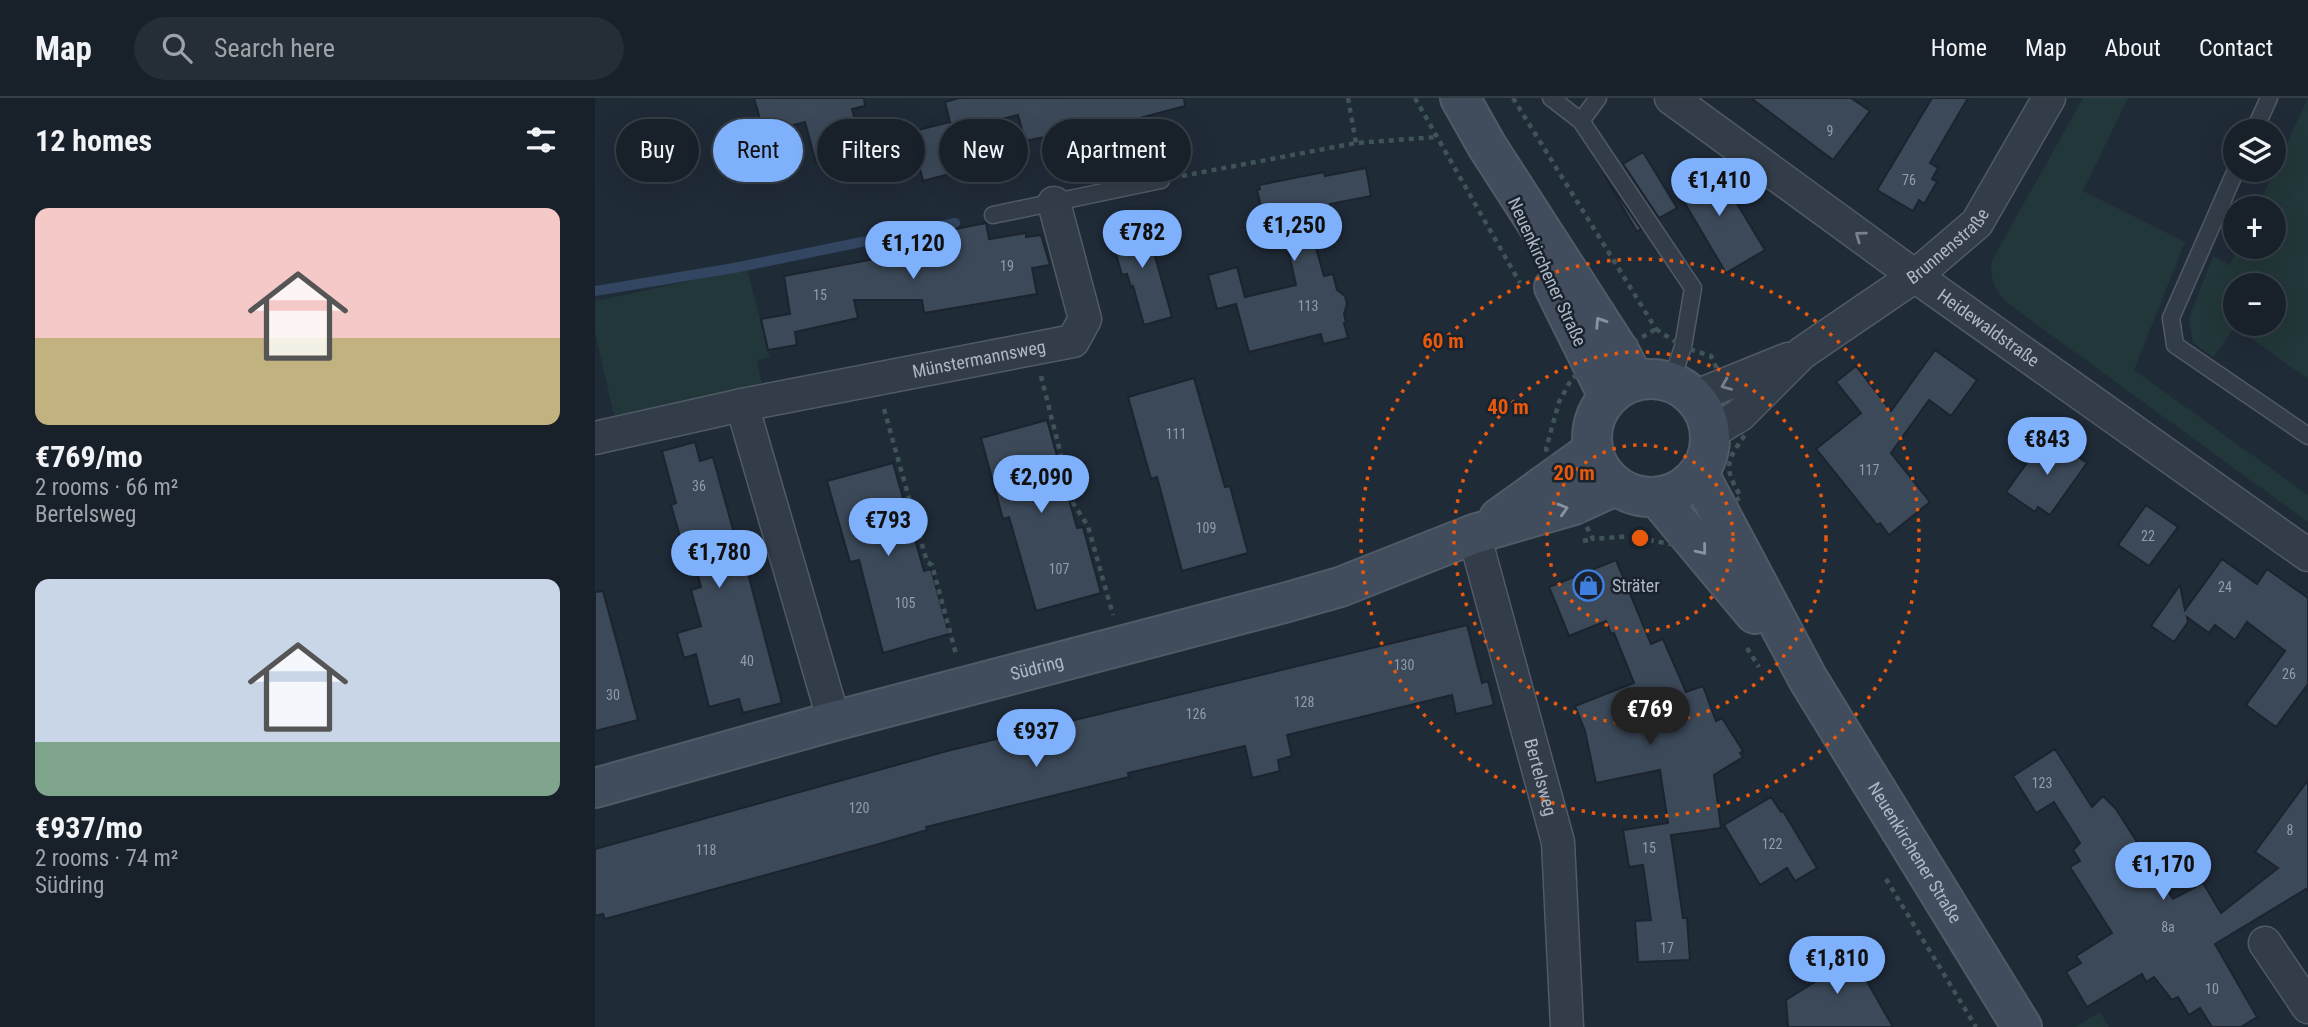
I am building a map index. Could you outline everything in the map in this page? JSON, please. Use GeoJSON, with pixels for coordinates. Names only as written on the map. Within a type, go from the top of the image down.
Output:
{"type":"FeatureCollection","features":[{"type":"Feature","properties":{"kind":"main road","name":"Neuenkirchener Straße"},"geometry":{"type":"LineString","coordinates":[[1460,98],[1487,146],[1638,386]]}},
{"type":"Feature","properties":{"kind":"main road"},"geometry":{"type":"LineString","coordinates":[[1638,386],[1705,414],[1710,433],[1706,461],[1699,474],[1674,494],[1658,498],[1628,494],[1615,486],[1597,464],[1592,451],[1591,431],[1597,412],[1638,386]]}},
{"type":"Feature","properties":{"kind":"main road","name":"Südring"},"geometry":{"type":"LineString","coordinates":[[1474,534],[1592,451]]}},
{"type":"Feature","properties":{"kind":"main road","name":"Neuenkirchener Straße"},"geometry":{"type":"LineString","coordinates":[[1699,474],[1808,679],[2022,1027]]}},
{"type":"Feature","properties":{"kind":"main road","name":"Südring"},"geometry":{"type":"LineString","coordinates":[[595,788],[834,721],[1340,587],[1474,534],[1574,505],[1615,486]]}},
{"type":"Feature","properties":{"kind":"main road","name":"Neuenkirchener Straße"},"geometry":{"type":"LineString","coordinates":[[1658,498],[1808,679]]}},
{"type":"Feature","properties":{"kind":"street","name":"Heidewaldstraße"},"geometry":{"type":"LineString","coordinates":[[1671,98],[1915,276],[2308,555]]}},
{"type":"Feature","properties":{"kind":"street","name":"Brunnenstraße"},"geometry":{"type":"LineString","coordinates":[[1710,433],[1740,415],[1803,353],[1915,276],[1977,223],[2049,98]]}},
{"type":"Feature","properties":{"kind":"street","name":"Münstermannsweg"},"geometry":{"type":"LineString","coordinates":[[595,438],[742,405],[1073,341],[1085,319],[1054,202]]}},
{"type":"Feature","properties":{"kind":"street","name":"Brunnenstraße"},"geometry":{"type":"LineString","coordinates":[[1638,386],[1803,353]]}},
{"type":"Feature","properties":{"kind":"street"},"geometry":{"type":"LineString","coordinates":[[742,405],[834,721]]}},
{"type":"Feature","properties":{"kind":"street","name":"Bertelsweg"},"geometry":{"type":"LineString","coordinates":[[1474,534],[1558,842],[1567,1027]]}},
{"type":"Feature","properties":{"kind":"street"},"geometry":{"type":"LineString","coordinates":[[2266,943],[2308,1007]]}},
{"type":"Feature","properties":{"kind":"lane"},"geometry":{"type":"LineString","coordinates":[[1551,98],[1581,121],[1693,288],[1683,347],[1638,386]]}},
{"type":"Feature","properties":{"kind":"lane"},"geometry":{"type":"LineString","coordinates":[[1581,121],[1598,98]]}},
{"type":"Feature","properties":{"kind":"lane"},"geometry":{"type":"LineString","coordinates":[[2259,119],[2269,98]]}},
{"type":"Feature","properties":{"kind":"lane"},"geometry":{"type":"LineString","coordinates":[[993,215],[1151,182]]}},
{"type":"Feature","properties":{"kind":"lane"},"geometry":{"type":"LineString","coordinates":[[2232,182],[2171,318],[2175,345],[2308,436]]}},
{"type":"Feature","properties":{"kind":"path"},"geometry":{"type":"LineString","coordinates":[[1348,98],[1356,143]]}},
{"type":"Feature","properties":{"kind":"path"},"geometry":{"type":"LineString","coordinates":[[1415,98],[1521,284]]}},
{"type":"Feature","properties":{"kind":"path"},"geometry":{"type":"LineString","coordinates":[[1513,98],[1656,329]]}},
{"type":"Feature","properties":{"kind":"path"},"geometry":{"type":"LineString","coordinates":[[1191,174],[1356,143],[1436,137]]}},
{"type":"Feature","properties":{"kind":"path"},"geometry":{"type":"LineString","coordinates":[[1034,348],[1073,503],[1088,526],[1115,624]]}},
{"type":"Feature","properties":{"kind":"path"},"geometry":{"type":"LineString","coordinates":[[1565,367],[1572,378]]}},
{"type":"Feature","properties":{"kind":"path"},"geometry":{"type":"LineString","coordinates":[[1572,378],[1638,386]]}},
{"type":"Feature","properties":{"kind":"path"},"geometry":{"type":"LineString","coordinates":[[1550,458],[1546,449],[1559,402],[1572,378]]}},
{"type":"Feature","properties":{"kind":"path"},"geometry":{"type":"LineString","coordinates":[[876,379],[927,562],[932,565],[957,656]]}},
{"type":"Feature","properties":{"kind":"path"},"geometry":{"type":"LineString","coordinates":[[1579,514],[1593,539],[1631,536],[1669,544],[1677,554]]}},
{"type":"Feature","properties":{"kind":"path"},"geometry":{"type":"LineString","coordinates":[[1669,544],[1675,540]]}},
{"type":"Feature","properties":{"kind":"path"},"geometry":{"type":"LineString","coordinates":[[1745,644],[1760,668]]}},
{"type":"Feature","properties":{"kind":"path"},"geometry":{"type":"LineString","coordinates":[[1881,870],[1976,1027]]}},
{"type":"Feature","properties":{"kind":"green space"},"geometry":{"type":"Polygon","coordinates":[[[2083,98],[2128,98],[2083,191],[2185,242],[2134,370],[2308,495],[2308,522],[2006,302],[1996,288],[1991,262],[2083,98]]]}},
{"type":"Feature","properties":{"kind":"green space"},"geometry":{"type":"Polygon","coordinates":[[[2308,98],[2308,379],[2248,336],[2286,336],[2286,273],[2223,273],[2223,336],[2228,336],[2213,357],[2193,343],[2189,319],[2213,256],[2230,265],[2233,259],[2286,259],[2286,196],[2263,196],[2269,182],[2286,182],[2286,145],[2308,98]]]}},
{"type":"Feature","properties":{"kind":"green space"},"geometry":{"type":"Polygon","coordinates":[[[747,269],[770,357],[757,360],[762,385],[614,416],[595,331],[595,301],[747,269]]]}},
{"type":"Feature","properties":{"kind":"green space"},"geometry":{"type":"Polygon","coordinates":[[[2100,1012],[2109,1027],[2075,1027],[2100,1012]]]}},
{"type":"Feature","properties":{"kind":"building"},"geometry":{"type":"Polygon","coordinates":[[[754,98],[864,98],[865,106],[852,109],[855,119],[817,119],[816,163],[803,119],[760,119],[754,98]]]}},
{"type":"Feature","properties":{"kind":"building"},"geometry":{"type":"Polygon","coordinates":[[[959,98],[1184,98],[1185,106],[1136,119],[1042,119],[1042,138],[1028,140],[1028,119],[1019,119],[1018,115],[1002,119],[949,119],[945,102],[959,98]]]}},
{"type":"Feature","properties":{"kind":"building"},"geometry":{"type":"Polygon","coordinates":[[[1751,98],[1851,98],[1870,111],[1833,160],[1751,98]]]}},
{"type":"Feature","properties":{"kind":"building"},"geometry":{"type":"Polygon","coordinates":[[[1932,98],[1968,98],[1930,163],[1938,168],[1932,179],[1937,182],[1924,204],[1919,200],[1913,211],[1877,190],[1932,98]]]}},
{"type":"Feature","properties":{"kind":"building"},"geometry":{"type":"Polygon","coordinates":[[[939,125],[939,177],[925,180],[925,128],[939,125]]]}},
{"type":"Feature","properties":{"kind":"building"},"geometry":{"type":"Polygon","coordinates":[[[1643,152],[1677,208],[1659,218],[1623,164],[1643,152]]]}},
{"type":"Feature","properties":{"kind":"building"},"geometry":{"type":"Polygon","coordinates":[[[1706,165],[1721,177],[1765,250],[1726,273],[1674,185],[1706,165]]]}},
{"type":"Feature","properties":{"kind":"building"},"geometry":{"type":"Polygon","coordinates":[[[1366,168],[1371,196],[1330,204],[1334,222],[1310,227],[1324,276],[1333,274],[1337,290],[1345,296],[1347,304],[1344,323],[1348,338],[1323,344],[1321,334],[1249,352],[1236,304],[1217,309],[1208,275],[1237,267],[1245,297],[1296,285],[1284,231],[1254,239],[1253,209],[1261,207],[1257,190],[1260,189],[1259,185],[1324,172],[1325,176],[1366,168]]]}},
{"type":"Feature","properties":{"kind":"building"},"geometry":{"type":"Polygon","coordinates":[[[1604,175],[1641,229],[1637,232],[1604,175]]]}},
{"type":"Feature","properties":{"kind":"building"},"geometry":{"type":"Polygon","coordinates":[[[1144,217],[1172,317],[1144,325],[1133,286],[1131,287],[1127,274],[1122,275],[1112,240],[1117,239],[1114,226],[1144,217]]]}},
{"type":"Feature","properties":{"kind":"building"},"geometry":{"type":"Polygon","coordinates":[[[986,223],[989,239],[1026,233],[1026,237],[1041,235],[1050,265],[1032,268],[1037,294],[924,313],[922,300],[854,300],[858,318],[795,332],[797,345],[768,350],[761,319],[790,314],[784,276],[954,244],[935,233],[986,223]]]}},
{"type":"Feature","properties":{"kind":"building"},"geometry":{"type":"Polygon","coordinates":[[[1935,350],[1977,380],[1951,416],[1929,400],[1891,453],[1930,502],[1889,535],[1880,523],[1877,525],[1816,449],[1861,413],[1836,382],[1856,366],[1891,411],[1935,350]]]}},
{"type":"Feature","properties":{"kind":"building"},"geometry":{"type":"Polygon","coordinates":[[[1194,378],[1225,487],[1230,486],[1248,553],[1182,571],[1157,477],[1151,479],[1128,397],[1194,378]]]}},
{"type":"Feature","properties":{"kind":"building"},"geometry":{"type":"Polygon","coordinates":[[[1047,420],[1077,528],[1083,527],[1101,593],[1036,611],[1009,517],[1003,519],[981,438],[1047,420]]]}},
{"type":"Feature","properties":{"kind":"building"},"geometry":{"type":"Polygon","coordinates":[[[2052,438],[2087,463],[2050,515],[2038,507],[2035,512],[2006,492],[2039,446],[2045,450],[2052,438]]]}},
{"type":"Feature","properties":{"kind":"building"},"geometry":{"type":"Polygon","coordinates":[[[695,442],[700,461],[713,457],[737,544],[740,543],[782,703],[743,713],[739,699],[709,707],[696,654],[684,658],[677,633],[701,626],[691,590],[701,587],[688,538],[681,540],[671,505],[676,503],[662,451],[695,442]]]}},
{"type":"Feature","properties":{"kind":"building"},"geometry":{"type":"Polygon","coordinates":[[[893,463],[924,571],[931,569],[949,634],[883,653],[859,560],[850,562],[827,481],[893,463]]]}},
{"type":"Feature","properties":{"kind":"building"},"geometry":{"type":"Polygon","coordinates":[[[2146,505],[2178,527],[2149,566],[2118,545],[2146,505]]]}},
{"type":"Feature","properties":{"kind":"building"},"geometry":{"type":"Polygon","coordinates":[[[2222,559],[2257,584],[2267,569],[2308,598],[2308,684],[2276,727],[2246,705],[2285,651],[2247,622],[2235,640],[2215,625],[2209,633],[2187,617],[2188,622],[2174,642],[2151,626],[2180,585],[2185,610],[2222,559]]]}},
{"type":"Feature","properties":{"kind":"building"},"geometry":{"type":"Polygon","coordinates":[[[1616,560],[1651,644],[1663,639],[1686,692],[1703,686],[1716,721],[1722,718],[1743,751],[1740,753],[1743,757],[1714,775],[1721,828],[1671,835],[1683,918],[1687,918],[1690,960],[1638,962],[1635,921],[1651,920],[1643,865],[1629,867],[1623,830],[1668,823],[1660,770],[1596,783],[1585,731],[1575,706],[1634,683],[1614,633],[1611,634],[1606,621],[1569,636],[1549,587],[1616,560]]]}},
{"type":"Feature","properties":{"kind":"building"},"geometry":{"type":"Polygon","coordinates":[[[603,591],[638,720],[595,731],[595,592],[603,591]]]}},
{"type":"Feature","properties":{"kind":"building"},"geometry":{"type":"Polygon","coordinates":[[[1467,625],[1482,683],[1488,681],[1494,705],[1456,714],[1452,695],[1287,735],[1292,756],[1278,760],[1280,771],[1252,778],[1245,746],[1128,773],[1129,777],[926,827],[927,830],[879,844],[605,919],[603,914],[595,916],[595,849],[947,751],[1467,625]]]}},
{"type":"Feature","properties":{"kind":"building"},"geometry":{"type":"Polygon","coordinates":[[[2055,749],[2092,807],[2103,796],[2116,809],[2173,899],[2203,883],[2221,913],[2278,868],[2255,852],[2308,780],[2308,891],[2306,889],[2215,944],[2257,1017],[2241,1027],[2212,1027],[2200,1008],[2189,1015],[2178,997],[2172,1000],[2154,977],[2146,982],[2142,974],[2087,1007],[2066,972],[2081,963],[2076,956],[2112,933],[2070,867],[2080,861],[2073,850],[2080,843],[2054,802],[2036,813],[2013,776],[2055,749]]]}},
{"type":"Feature","properties":{"kind":"building"},"geometry":{"type":"Polygon","coordinates":[[[1771,797],[1781,812],[1783,811],[1817,868],[1795,881],[1787,868],[1760,885],[1724,825],[1771,797]]]}},
{"type":"Feature","properties":{"kind":"building"},"geometry":{"type":"Polygon","coordinates":[[[1845,943],[1893,1027],[1788,1027],[1786,1000],[1818,980],[1809,964],[1845,943]]]}},
{"type":"Feature","properties":{"kind":"waterway"},"geometry":{"type":"LineString","coordinates":[[595,291],[734,268],[955,223]]}},
{"type":"Feature","properties":{"kind":"place","name":"Sträter"},"geometry":{"type":"Point","coordinates":[1589,586]}}]}
